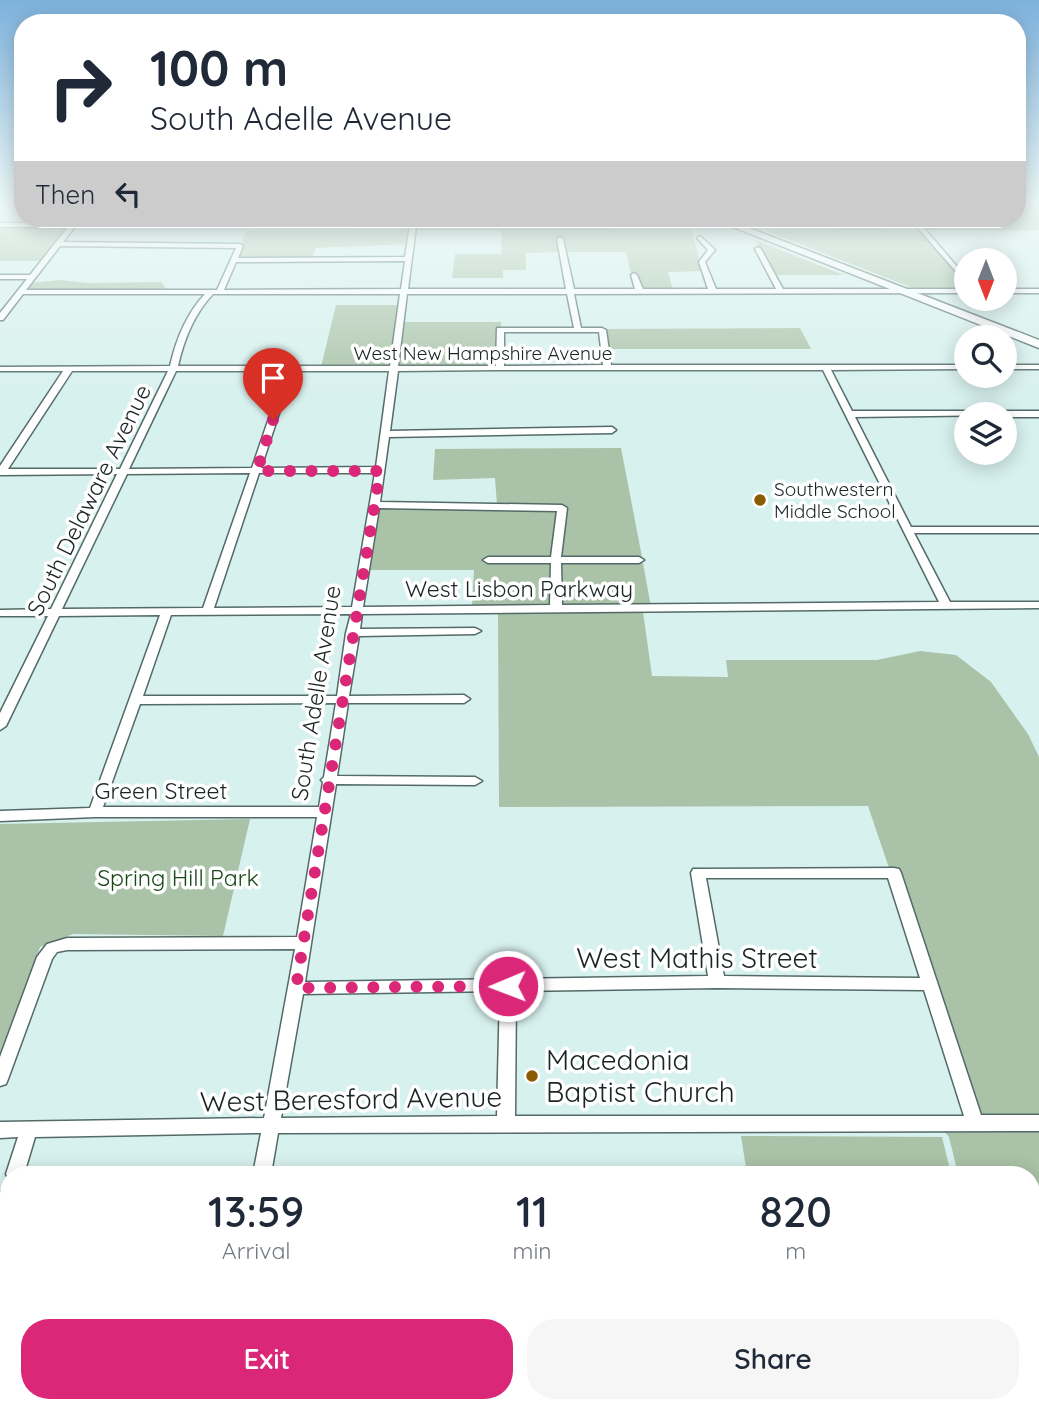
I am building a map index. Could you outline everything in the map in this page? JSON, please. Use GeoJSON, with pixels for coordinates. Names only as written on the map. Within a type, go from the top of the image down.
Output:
{"type":"FeatureCollection","features":[{"type":"Feature","properties":{"kind":"highway"},"geometry":{"type":"LineString","coordinates":[[843,268],[1039,344]]}},
{"type":"Feature","properties":{"kind":"street"},"geometry":{"type":"LineString","coordinates":[[0,318],[40,268]]}},
{"type":"Feature","properties":{"kind":"street","name":"South Delaware Avenue"},"geometry":{"type":"LineString","coordinates":[[0,726],[173,369],[176,349],[203,299],[215,292],[229,268]]}},
{"type":"Feature","properties":{"kind":"street","name":"South Adelle Avenue"},"geometry":{"type":"LineString","coordinates":[[264,1166],[296,988],[327,780],[380,471],[406,268]]}},
{"type":"Feature","properties":{"kind":"street"},"geometry":{"type":"LineString","coordinates":[[565,268],[578,330]]}},
{"type":"Feature","properties":{"kind":"street"},"geometry":{"type":"LineString","coordinates":[[704,268],[713,292]]}},
{"type":"Feature","properties":{"kind":"street"},"geometry":{"type":"LineString","coordinates":[[768,268],[781,291]]}},
{"type":"Feature","properties":{"kind":"street"},"geometry":{"type":"LineString","coordinates":[[634,275],[640,292]]}},
{"type":"Feature","properties":{"kind":"street"},"geometry":{"type":"LineString","coordinates":[[0,277],[33,277]]}},
{"type":"Feature","properties":{"kind":"street"},"geometry":{"type":"LineString","coordinates":[[21,292],[954,291]]}},
{"type":"Feature","properties":{"kind":"street"},"geometry":{"type":"LineString","coordinates":[[1017,291],[1039,291]]}},
{"type":"Feature","properties":{"kind":"street"},"geometry":{"type":"LineString","coordinates":[[500,369],[500,330],[602,330],[608,369]]}},
{"type":"Feature","properties":{"kind":"street","name":"West New Hampshire Avenue"},"geometry":{"type":"LineString","coordinates":[[0,369],[954,367]]}},
{"type":"Feature","properties":{"kind":"street"},"geometry":{"type":"LineString","coordinates":[[1017,367],[1039,367]]}},
{"type":"Feature","properties":{"kind":"street"},"geometry":{"type":"LineString","coordinates":[[826,368],[946,606]]}},
{"type":"Feature","properties":{"kind":"street"},"geometry":{"type":"LineString","coordinates":[[1,472],[69,369]]}},
{"type":"Feature","properties":{"kind":"street"},"geometry":{"type":"LineString","coordinates":[[207,612],[290,369]]}},
{"type":"Feature","properties":{"kind":"street"},"geometry":{"type":"LineString","coordinates":[[849,414],[1039,414]]}},
{"type":"Feature","properties":{"kind":"street"},"geometry":{"type":"LineString","coordinates":[[385,433],[612,430]]}},
{"type":"Feature","properties":{"kind":"street"},"geometry":{"type":"LineString","coordinates":[[1,472],[380,471]]}},
{"type":"Feature","properties":{"kind":"street"},"geometry":{"type":"LineString","coordinates":[[374,505],[562,508],[556,559],[556,610]]}},
{"type":"Feature","properties":{"kind":"street"},"geometry":{"type":"LineString","coordinates":[[908,530],[1039,530]]}},
{"type":"Feature","properties":{"kind":"street"},"geometry":{"type":"LineString","coordinates":[[488,560],[639,560]]}},
{"type":"Feature","properties":{"kind":"street","name":"West Lisbon Parkway"},"geometry":{"type":"LineString","coordinates":[[0,613],[1039,605]]}},
{"type":"Feature","properties":{"kind":"street"},"geometry":{"type":"LineString","coordinates":[[94,812],[167,612]]}},
{"type":"Feature","properties":{"kind":"street"},"geometry":{"type":"LineString","coordinates":[[352,633],[475,631]]}},
{"type":"Feature","properties":{"kind":"street"},"geometry":{"type":"LineString","coordinates":[[137,700],[464,699]]}},
{"type":"Feature","properties":{"kind":"street"},"geometry":{"type":"LineString","coordinates":[[327,780],[475,780]]}},
{"type":"Feature","properties":{"kind":"street","name":"Green Street"},"geometry":{"type":"LineString","coordinates":[[0,816],[94,812],[323,812]]}},
{"type":"Feature","properties":{"kind":"street"},"geometry":{"type":"LineString","coordinates":[[717,982],[698,873],[894,873],[975,1123]]}},
{"type":"Feature","properties":{"kind":"street"},"geometry":{"type":"LineString","coordinates":[[0,1079],[45,957],[52,948],[67,944],[302,943]]}},
{"type":"Feature","properties":{"kind":"street","name":"West Mathis Street"},"geometry":{"type":"LineString","coordinates":[[296,988],[717,982],[931,984]]}},
{"type":"Feature","properties":{"kind":"street"},"geometry":{"type":"LineString","coordinates":[[506,1124],[508,986]]}},
{"type":"Feature","properties":{"kind":"street","name":"West Beresford Avenue"},"geometry":{"type":"LineString","coordinates":[[0,1130],[506,1124],[1039,1123]]}},
{"type":"Feature","properties":{"kind":"street"},"geometry":{"type":"LineString","coordinates":[[17,1166],[29,1129]]}},
{"type":"Feature","properties":{"kind":"green space"},"geometry":{"type":"Polygon","coordinates":[[[453,268],[526,268],[503,270],[503,278],[452,278],[453,268]]]}},
{"type":"Feature","properties":{"kind":"green space"},"geometry":{"type":"Polygon","coordinates":[[[630,268],[702,268],[703,271],[668,272],[673,291],[643,291],[636,274],[631,274],[630,268]]]}},
{"type":"Feature","properties":{"kind":"green space"},"geometry":{"type":"Polygon","coordinates":[[[771,268],[826,268],[844,275],[775,275],[771,268]]]}},
{"type":"Feature","properties":{"kind":"green space"},"geometry":{"type":"Polygon","coordinates":[[[861,268],[951,268],[954,271],[954,290],[918,290],[861,268]]]}},
{"type":"Feature","properties":{"kind":"green space"},"geometry":{"type":"Polygon","coordinates":[[[59,280],[89,283],[161,282],[168,291],[25,291],[31,283],[59,280]]]}},
{"type":"Feature","properties":{"kind":"green space"},"geometry":{"type":"Polygon","coordinates":[[[336,305],[398,305],[391,367],[321,367],[336,305]]]}},
{"type":"Feature","properties":{"kind":"green space"},"geometry":{"type":"Polygon","coordinates":[[[403,322],[501,322],[501,328],[496,329],[496,367],[399,367],[403,322]]]}},
{"type":"Feature","properties":{"kind":"green space"},"geometry":{"type":"Polygon","coordinates":[[[800,328],[811,349],[609,349],[606,329],[800,328]]]}},
{"type":"Feature","properties":{"kind":"green space"},"geometry":{"type":"Polygon","coordinates":[[[621,448],[642,557],[561,556],[566,506],[497,505],[495,478],[433,480],[435,449],[621,448]]]}},
{"type":"Feature","properties":{"kind":"green space"},"geometry":{"type":"Polygon","coordinates":[[[378,508],[557,511],[552,556],[484,558],[484,563],[552,562],[551,607],[472,607],[474,570],[367,570],[378,508]]]}},
{"type":"Feature","properties":{"kind":"green space"},"geometry":{"type":"Polygon","coordinates":[[[561,562],[643,563],[650,602],[654,605],[561,607],[561,562]]]}},
{"type":"Feature","properties":{"kind":"green space"},"geometry":{"type":"Polygon","coordinates":[[[643,612],[652,676],[728,677],[726,660],[877,660],[920,651],[956,655],[991,682],[1028,734],[1039,757],[1039,1115],[980,1115],[899,868],[889,868],[868,806],[499,807],[498,614],[643,612]]]}},
{"type":"Feature","properties":{"kind":"green space","name":"Spring Hill Park"},"geometry":{"type":"Polygon","coordinates":[[[250,819],[223,936],[73,934],[40,947],[0,1058],[0,824],[250,819]]]}},
{"type":"Feature","properties":{"kind":"green space"},"geometry":{"type":"Polygon","coordinates":[[[1039,1130],[1039,1166],[956,1166],[949,1137],[944,1131],[1039,1130]]]}},
{"type":"Feature","properties":{"kind":"green space"},"geometry":{"type":"Polygon","coordinates":[[[741,1136],[942,1137],[949,1166],[746,1166],[741,1136]]]}},
{"type":"Feature","properties":{"kind":"place","name":"Southwestern Middle School"},"geometry":{"type":"Point","coordinates":[760,500]}},
{"type":"Feature","properties":{"kind":"place","name":"Macedonia Baptist Church"},"geometry":{"type":"Point","coordinates":[532,1076]}},
{"type":"Feature","properties":{"kind":"route"},"geometry":{"type":"LineString","coordinates":[[273,420],[257,471],[380,471],[327,780],[296,988],[508,986]]}}]}
